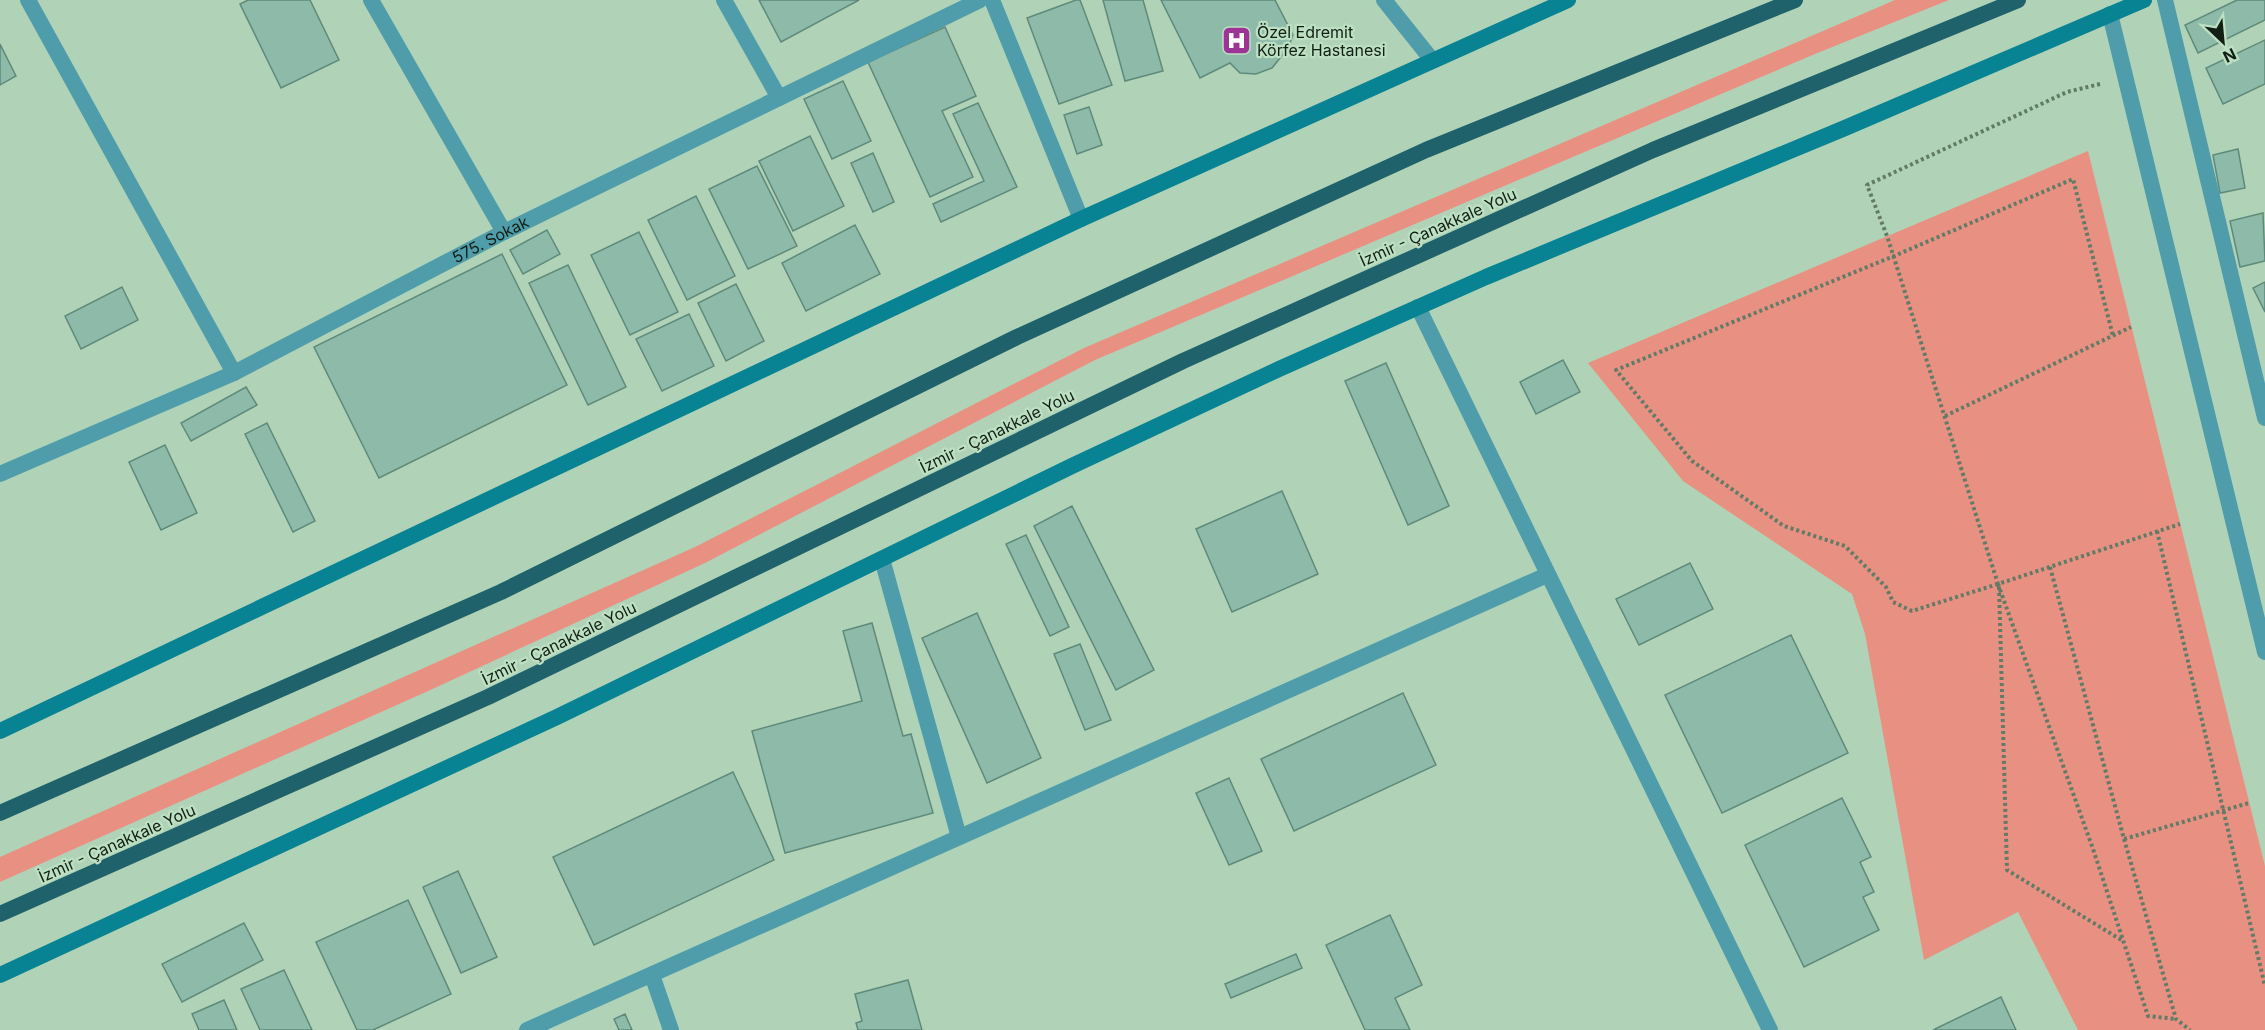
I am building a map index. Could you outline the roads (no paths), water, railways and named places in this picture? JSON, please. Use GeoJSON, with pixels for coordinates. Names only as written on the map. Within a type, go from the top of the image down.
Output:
{"type":"FeatureCollection","features":[{"type":"Feature","properties":{"kind":"highway"},"geometry":{"type":"LineString","coordinates":[[0,813],[501,592],[1017,338],[1415,155],[1795,0]]}},
{"type":"Feature","properties":{"kind":"highway","name":"İzmir - Çanakkale Yolu"},"geometry":{"type":"LineString","coordinates":[[0,914],[488,697],[1183,361],[1653,150],[2018,0]]}},
{"type":"Feature","properties":{"kind":"main road"},"geometry":{"type":"LineString","coordinates":[[0,731],[1081,219],[1568,0]]}},
{"type":"Feature","properties":{"kind":"main road"},"geometry":{"type":"LineString","coordinates":[[0,975],[557,717],[1074,465],[1279,369],[1418,307],[2144,0]]}},
{"type":"Feature","properties":{"kind":"street"},"geometry":{"type":"LineString","coordinates":[[28,0],[234,373]]}},
{"type":"Feature","properties":{"kind":"street"},"geometry":{"type":"LineString","coordinates":[[371,0],[504,232]]}},
{"type":"Feature","properties":{"kind":"street"},"geometry":{"type":"LineString","coordinates":[[724,0],[779,98]]}},
{"type":"Feature","properties":{"kind":"street","name":"575. Sokak"},"geometry":{"type":"LineString","coordinates":[[0,474],[234,373],[504,232],[980,0]]}},
{"type":"Feature","properties":{"kind":"street"},"geometry":{"type":"LineString","coordinates":[[992,0],[1081,219]]}},
{"type":"Feature","properties":{"kind":"street"},"geometry":{"type":"LineString","coordinates":[[1384,0],[1432,60]]}},
{"type":"Feature","properties":{"kind":"street"},"geometry":{"type":"LineString","coordinates":[[2164,0],[2265,418]]}},
{"type":"Feature","properties":{"kind":"street"},"geometry":{"type":"LineString","coordinates":[[2110,15],[2265,652]]}},
{"type":"Feature","properties":{"kind":"street"},"geometry":{"type":"LineString","coordinates":[[1418,307],[1770,1030]]}},
{"type":"Feature","properties":{"kind":"street"},"geometry":{"type":"LineString","coordinates":[[882,558],[959,837]]}},
{"type":"Feature","properties":{"kind":"street"},"geometry":{"type":"LineString","coordinates":[[527,1030],[1547,575]]}},
{"type":"Feature","properties":{"kind":"street"},"geometry":{"type":"LineString","coordinates":[[652,975],[671,1030]]}},
{"type":"Feature","properties":{"kind":"place","name":"Özel Edremit Körfez Hastanesi"},"geometry":{"type":"Point","coordinates":[1236,41]}}]}
